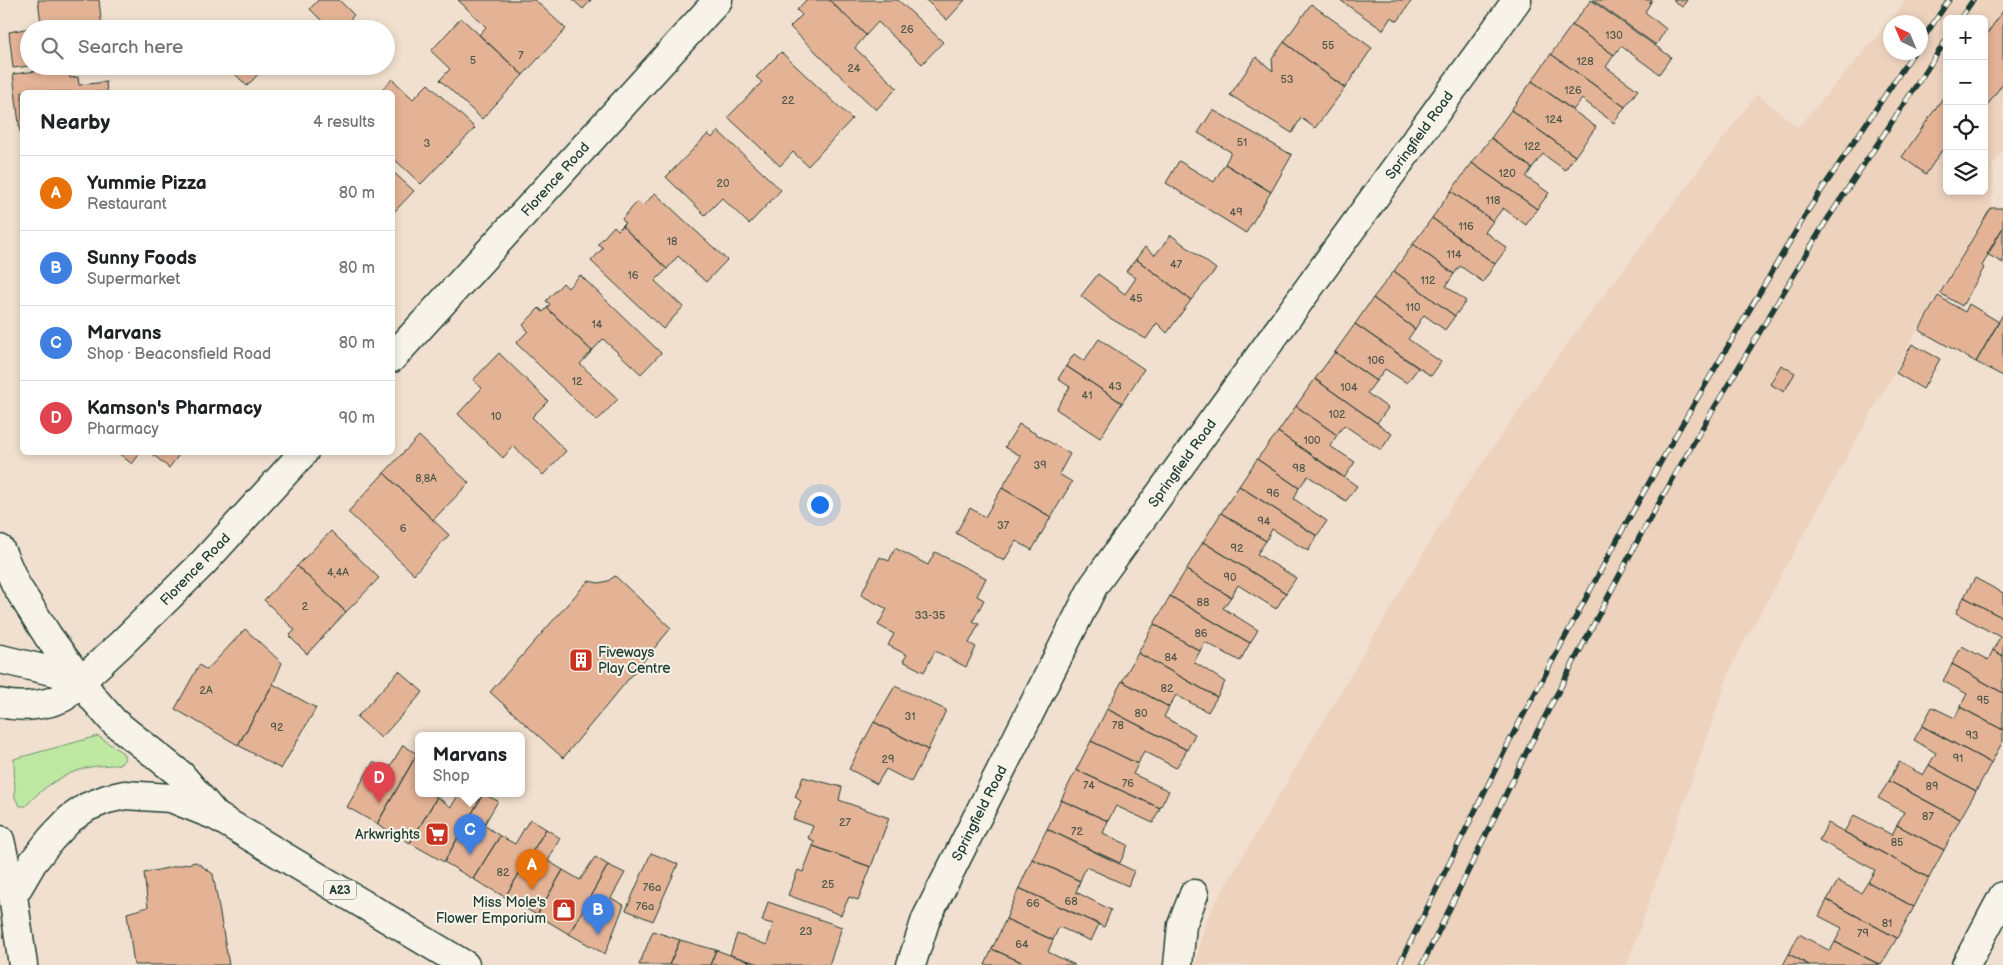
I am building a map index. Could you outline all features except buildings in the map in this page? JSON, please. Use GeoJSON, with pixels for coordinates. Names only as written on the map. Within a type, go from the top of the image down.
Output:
{"type":"FeatureCollection","features":[{"type":"Feature","properties":{"kind":"main road","name":"Florence Road"},"geometry":{"type":"LineString","coordinates":[[395,352],[718,0]]}},
{"type":"Feature","properties":{"kind":"main road","name":"Springfield Road"},"geometry":{"type":"LineString","coordinates":[[911,965],[926,919],[1094,585],[1517,0]]}},
{"type":"Feature","properties":{"kind":"main road","name":"Florence Road"},"geometry":{"type":"LineString","coordinates":[[0,703],[13,706],[53,702],[64,697],[202,564],[301,455]]}},
{"type":"Feature","properties":{"kind":"main road"},"geometry":{"type":"LineString","coordinates":[[0,549],[16,585],[48,636],[94,699],[114,722],[181,775],[216,816]]}},
{"type":"Feature","properties":{"kind":"main road"},"geometry":{"type":"LineString","coordinates":[[0,659],[56,672],[81,681]]}},
{"type":"Feature","properties":{"kind":"main road","name":"A23"},"geometry":{"type":"LineString","coordinates":[[13,896],[33,862],[51,839],[70,819],[87,807],[107,799],[125,795],[171,798],[216,816],[465,965]]}},
{"type":"Feature","properties":{"kind":"main road"},"geometry":{"type":"LineString","coordinates":[[0,840],[13,896],[23,965]]}},
{"type":"Feature","properties":{"kind":"main road"},"geometry":{"type":"LineString","coordinates":[[1178,965],[1182,925],[1194,894]]}},
{"type":"Feature","properties":{"kind":"main road"},"geometry":{"type":"LineString","coordinates":[[1966,965],[2003,896]]}},
{"type":"Feature","properties":{"kind":"shaded area"},"geometry":{"type":"Polygon","coordinates":[[[1905,0],[2003,0],[2003,150],[1993,164],[1992,205],[1938,293],[1734,660],[1627,965],[1195,965],[1205,923],[1223,889],[1451,507],[1547,370],[1757,94],[1798,127],[1883,29],[1883,60],[1928,60],[1928,15],[1894,15],[1905,0]]]}},
{"type":"Feature","properties":{"kind":"green space"},"geometry":{"type":"Polygon","coordinates":[[[98,736],[123,753],[125,758],[121,764],[90,767],[69,774],[46,788],[26,806],[20,806],[15,798],[14,759],[98,736]]]}},
{"type":"Feature","properties":{"kind":"railway"},"geometry":{"type":"LineString","coordinates":[[1928,31],[1949,0]]}},
{"type":"Feature","properties":{"kind":"railway"},"geometry":{"type":"LineString","coordinates":[[1963,15],[1973,0]]}},
{"type":"Feature","properties":{"kind":"railway"},"geometry":{"type":"LineString","coordinates":[[1422,965],[1527,751],[1639,538],[1698,435],[1825,223],[1943,45]]}},
{"type":"Feature","properties":{"kind":"railway"},"geometry":{"type":"LineString","coordinates":[[1399,965],[1510,740],[1623,529],[1681,426],[1809,209],[1909,60]]}},
{"type":"Feature","properties":{"kind":"place","name":"Fiveways Play Centre"},"geometry":{"type":"Point","coordinates":[581,660]}},
{"type":"Feature","properties":{"kind":"place","name":"Kamson's Pharmacy"},"geometry":{"type":"Point","coordinates":[379,803]}},
{"type":"Feature","properties":{"kind":"place","name":"Arkwrights"},"geometry":{"type":"Point","coordinates":[437,834]}},
{"type":"Feature","properties":{"kind":"place","name":"Marvans"},"geometry":{"type":"Point","coordinates":[470,855]}},
{"type":"Feature","properties":{"kind":"place","name":"Yummie Pizza"},"geometry":{"type":"Point","coordinates":[532,890]}},
{"type":"Feature","properties":{"kind":"place","name":"Miss Mole's Flower Emporium"},"geometry":{"type":"Point","coordinates":[564,910]}},
{"type":"Feature","properties":{"kind":"place","name":"Sunny Foods"},"geometry":{"type":"Point","coordinates":[598,935]}}]}
